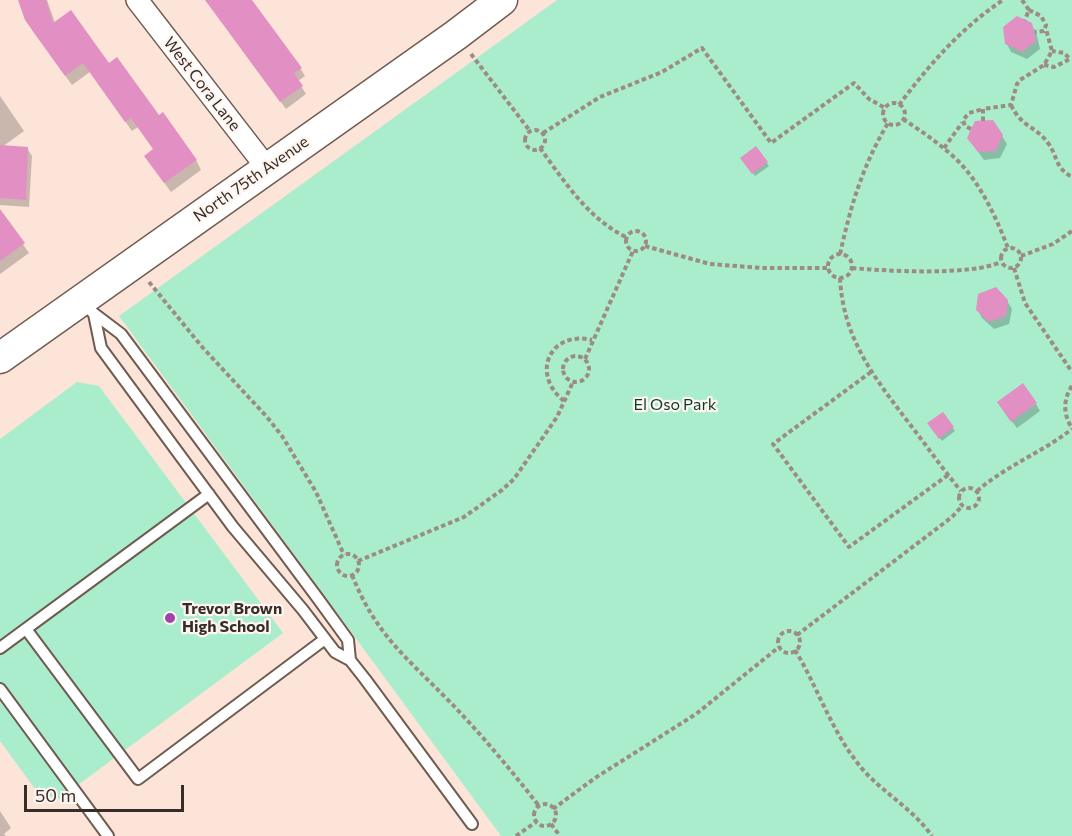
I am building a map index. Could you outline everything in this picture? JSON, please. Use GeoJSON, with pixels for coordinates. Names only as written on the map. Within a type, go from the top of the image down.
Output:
{"type":"FeatureCollection","features":[{"type":"Feature","properties":{"kind":"main road","name":"North 75th Avenue"},"geometry":{"type":"LineString","coordinates":[[0,358],[88,307],[267,168],[502,0]]}},
{"type":"Feature","properties":{"kind":"street","name":"West Cora Lane"},"geometry":{"type":"LineString","coordinates":[[137,0],[267,168]]}},
{"type":"Feature","properties":{"kind":"lane"},"geometry":{"type":"LineString","coordinates":[[88,307],[101,348],[233,527],[335,652],[350,660],[472,824]]}},
{"type":"Feature","properties":{"kind":"lane"},"geometry":{"type":"LineString","coordinates":[[88,307],[121,334],[319,600],[348,640],[350,660]]}},
{"type":"Feature","properties":{"kind":"lane"},"geometry":{"type":"LineString","coordinates":[[0,648],[209,494]]}},
{"type":"Feature","properties":{"kind":"lane"},"geometry":{"type":"LineString","coordinates":[[26,629],[138,779],[325,639]]}},
{"type":"Feature","properties":{"kind":"lane"},"geometry":{"type":"LineString","coordinates":[[0,689],[108,836]]}},
{"type":"Feature","properties":{"kind":"path"},"geometry":{"type":"LineString","coordinates":[[899,105],[924,71],[949,45],[976,20],[1003,0]]}},
{"type":"Feature","properties":{"kind":"path"},"geometry":{"type":"LineString","coordinates":[[1022,0],[1029,10],[1041,16],[1052,51],[1044,65],[1020,80],[1011,105],[1021,121],[1046,140],[1058,165],[1072,177]]}},
{"type":"Feature","properties":{"kind":"path"},"geometry":{"type":"LineString","coordinates":[[1025,20],[1029,10]]}},
{"type":"Feature","properties":{"kind":"path"},"geometry":{"type":"LineString","coordinates":[[1035,32],[1046,29]]}},
{"type":"Feature","properties":{"kind":"path"},"geometry":{"type":"LineString","coordinates":[[456,34],[530,131]]}},
{"type":"Feature","properties":{"kind":"path"},"geometry":{"type":"LineString","coordinates":[[543,133],[600,97],[662,72],[702,48],[771,143],[854,83],[869,99],[885,108]]}},
{"type":"Feature","properties":{"kind":"path"},"geometry":{"type":"LineString","coordinates":[[1044,65],[1059,66],[1070,59],[1070,55],[1052,51]]}},
{"type":"Feature","properties":{"kind":"path"},"geometry":{"type":"LineString","coordinates":[[893,103],[899,105],[903,109],[903,119],[898,124],[888,123],[883,118],[885,108],[893,103]]}},
{"type":"Feature","properties":{"kind":"path"},"geometry":{"type":"LineString","coordinates":[[944,148],[969,113],[1011,105]]}},
{"type":"Feature","properties":{"kind":"path"},"geometry":{"type":"LineString","coordinates":[[983,109],[983,121]]}},
{"type":"Feature","properties":{"kind":"path"},"geometry":{"type":"LineString","coordinates":[[903,119],[944,148],[960,164],[980,190],[1008,248]]}},
{"type":"Feature","properties":{"kind":"path"},"geometry":{"type":"LineString","coordinates":[[840,254],[850,207],[864,168],[888,123]]}},
{"type":"Feature","properties":{"kind":"path"},"geometry":{"type":"LineString","coordinates":[[962,123],[971,129]]}},
{"type":"Feature","properties":{"kind":"path"},"geometry":{"type":"LineString","coordinates":[[536,129],[543,133],[545,141],[540,148],[532,149],[525,143],[525,138],[530,131],[536,129]]}},
{"type":"Feature","properties":{"kind":"path"},"geometry":{"type":"LineString","coordinates":[[540,148],[586,208],[608,226],[628,237]]}},
{"type":"Feature","properties":{"kind":"path"},"geometry":{"type":"LineString","coordinates":[[1021,256],[1053,244],[1072,231]]}},
{"type":"Feature","properties":{"kind":"path"},"geometry":{"type":"LineString","coordinates":[[633,232],[641,233],[646,238],[645,246],[640,250],[633,250],[628,245],[628,237],[633,232]]}},
{"type":"Feature","properties":{"kind":"path"},"geometry":{"type":"LineString","coordinates":[[645,246],[710,264],[762,268],[828,268]]}},
{"type":"Feature","properties":{"kind":"path"},"geometry":{"type":"LineString","coordinates":[[1008,248],[1016,249],[1021,256],[1019,265],[1014,268],[1005,267],[1001,261],[1002,253],[1008,248]]}},
{"type":"Feature","properties":{"kind":"path"},"geometry":{"type":"LineString","coordinates":[[585,359],[633,250]]}},
{"type":"Feature","properties":{"kind":"path"},"geometry":{"type":"LineString","coordinates":[[840,254],[848,257],[852,268],[848,275],[840,278],[830,274],[828,268],[830,258],[840,254]]}},
{"type":"Feature","properties":{"kind":"path"},"geometry":{"type":"LineString","coordinates":[[852,268],[916,271],[961,269],[1001,261]]}},
{"type":"Feature","properties":{"kind":"path"},"geometry":{"type":"LineString","coordinates":[[1014,268],[1025,303],[1072,372]]}},
{"type":"Feature","properties":{"kind":"path"},"geometry":{"type":"LineString","coordinates":[[840,278],[844,307],[852,337],[871,372],[962,491]]}},
{"type":"Feature","properties":{"kind":"path"},"geometry":{"type":"LineString","coordinates":[[158,295],[282,436],[316,492],[344,555]]}},
{"type":"Feature","properties":{"kind":"path"},"geometry":{"type":"LineString","coordinates":[[564,401],[555,394],[549,384],[546,373],[547,362],[552,352],[560,344],[570,339],[592,340]]}},
{"type":"Feature","properties":{"kind":"path"},"geometry":{"type":"LineString","coordinates":[[577,356],[585,359],[590,367],[588,375],[582,381],[573,382],[562,370],[565,361],[577,356]]}},
{"type":"Feature","properties":{"kind":"path"},"geometry":{"type":"LineString","coordinates":[[871,372],[773,444],[849,547],[948,475]]}},
{"type":"Feature","properties":{"kind":"path"},"geometry":{"type":"LineString","coordinates":[[358,561],[456,520],[487,502],[514,479],[557,417],[573,382]]}},
{"type":"Feature","properties":{"kind":"path"},"geometry":{"type":"LineString","coordinates":[[977,491],[1009,467],[1047,448],[1072,428],[1065,410],[1072,386]]}},
{"type":"Feature","properties":{"kind":"path"},"geometry":{"type":"LineString","coordinates":[[971,488],[977,491],[980,500],[977,505],[968,508],[962,506],[959,497],[962,491],[971,488]]}},
{"type":"Feature","properties":{"kind":"path"},"geometry":{"type":"LineString","coordinates":[[797,635],[952,517],[962,506]]}},
{"type":"Feature","properties":{"kind":"path"},"geometry":{"type":"LineString","coordinates":[[344,555],[354,556],[358,561],[359,568],[352,575],[344,575],[339,571],[338,563],[344,555]]}},
{"type":"Feature","properties":{"kind":"path"},"geometry":{"type":"LineString","coordinates":[[352,575],[370,615],[388,640],[464,718],[539,806]]}},
{"type":"Feature","properties":{"kind":"path"},"geometry":{"type":"LineString","coordinates":[[791,631],[797,635],[800,641],[795,650],[786,652],[779,647],[778,640],[784,632],[791,631]]}},
{"type":"Feature","properties":{"kind":"path"},"geometry":{"type":"LineString","coordinates":[[553,809],[595,778],[696,714],[779,647]]}},
{"type":"Feature","properties":{"kind":"path"},"geometry":{"type":"LineString","coordinates":[[795,650],[845,746],[857,763],[870,778],[910,810],[932,836]]}},
{"type":"Feature","properties":{"kind":"path"},"geometry":{"type":"LineString","coordinates":[[547,805],[553,809],[555,818],[551,824],[542,825],[536,822],[534,812],[539,806],[547,805]]}},
{"type":"Feature","properties":{"kind":"path"},"geometry":{"type":"LineString","coordinates":[[516,836],[536,822]]}},
{"type":"Feature","properties":{"kind":"path"},"geometry":{"type":"LineString","coordinates":[[551,824],[560,836]]}},
{"type":"Feature","properties":{"kind":"green space","name":"El Oso Park"},"geometry":{"type":"Polygon","coordinates":[[[557,0],[1072,0],[1072,836],[501,836],[119,316],[557,0]]]}},
{"type":"Feature","properties":{"kind":"green space"},"geometry":{"type":"Polygon","coordinates":[[[77,382],[99,386],[283,633],[59,799],[38,793],[0,741],[0,439],[77,382]]]}},
{"type":"Feature","properties":{"kind":"building"},"geometry":{"type":"Polygon","coordinates":[[[18,0],[46,0],[53,23],[71,10],[109,63],[117,57],[159,115],[163,112],[197,160],[164,183],[144,156],[153,149],[131,118],[125,122],[83,63],[65,76],[25,20],[18,0]]]}},
{"type":"Feature","properties":{"kind":"building"},"geometry":{"type":"Polygon","coordinates":[[[205,0],[252,0],[302,68],[294,73],[303,86],[280,102],[205,0]]]}},
{"type":"Feature","properties":{"kind":"building"},"geometry":{"type":"Polygon","coordinates":[[[1017,16],[1032,23],[1036,41],[1022,52],[1005,44],[1003,27],[1017,16]]]}},
{"type":"Feature","properties":{"kind":"building"},"geometry":{"type":"Polygon","coordinates":[[[993,120],[1003,135],[996,151],[978,152],[967,138],[975,121],[993,120]]]}},
{"type":"Feature","properties":{"kind":"building"},"geometry":{"type":"Polygon","coordinates":[[[0,145],[28,147],[26,200],[0,198],[0,145]]]}},
{"type":"Feature","properties":{"kind":"building"},"geometry":{"type":"Polygon","coordinates":[[[756,146],[768,162],[752,174],[740,158],[756,146]]]}},
{"type":"Feature","properties":{"kind":"building"},"geometry":{"type":"Polygon","coordinates":[[[0,209],[25,243],[0,261],[0,209]]]}},
{"type":"Feature","properties":{"kind":"building"},"geometry":{"type":"Polygon","coordinates":[[[996,287],[1008,300],[1006,316],[989,322],[976,310],[978,294],[996,287]]]}},
{"type":"Feature","properties":{"kind":"building"},"geometry":{"type":"Polygon","coordinates":[[[1023,383],[1037,403],[1011,422],[997,402],[1023,383]]]}},
{"type":"Feature","properties":{"kind":"building"},"geometry":{"type":"Polygon","coordinates":[[[943,412],[954,427],[939,439],[927,423],[943,412]]]}},
{"type":"Feature","properties":{"kind":"place","name":"Trevor Brown High School"},"geometry":{"type":"Point","coordinates":[170,618]}}]}
